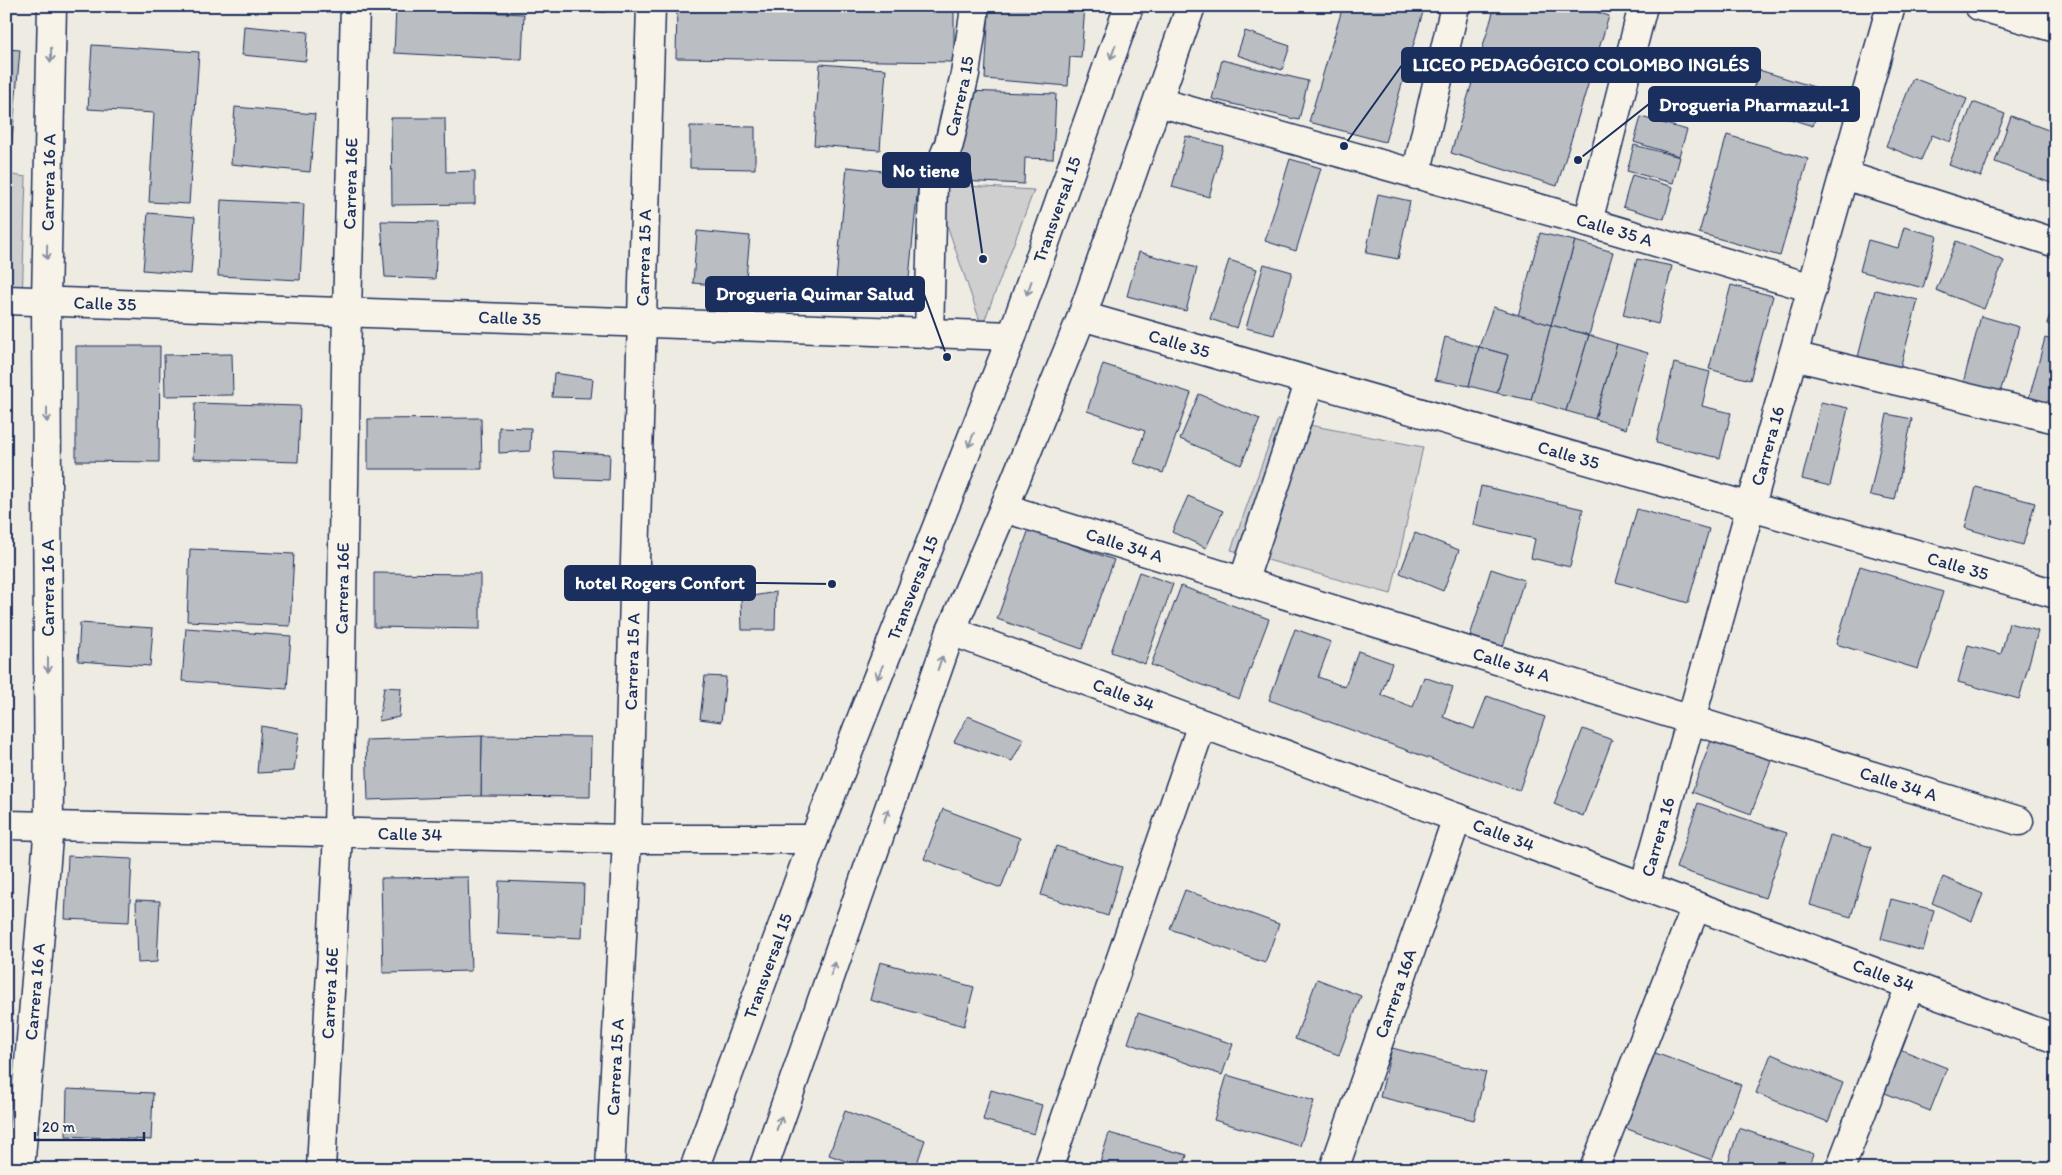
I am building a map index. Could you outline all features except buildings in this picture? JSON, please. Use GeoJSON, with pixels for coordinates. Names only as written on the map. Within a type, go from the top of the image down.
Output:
{"type":"FeatureCollection","features":[{"type":"Feature","properties":{"kind":"street","name":"Carrera 16 A"},"geometry":{"type":"LineString","coordinates":[[20,1169],[48,826],[46,302],[52,6]]}},
{"type":"Feature","properties":{"kind":"street","name":"Carrera 16E"},"geometry":{"type":"LineString","coordinates":[[321,1169],[338,833],[346,312],[355,6]]}},
{"type":"Feature","properties":{"kind":"street","name":"Carrera 15 A"},"geometry":{"type":"LineString","coordinates":[[610,1169],[627,839],[651,6]]}},
{"type":"Feature","properties":{"kind":"street","name":"Carrera 15"},"geometry":{"type":"LineString","coordinates":[[929,334],[933,184],[944,162],[957,110],[974,15],[973,6]]}},
{"type":"Feature","properties":{"kind":"street","name":"Transversal 15"},"geometry":{"type":"LineString","coordinates":[[694,1169],[814,839],[1012,336],[1129,6]]}},
{"type":"Feature","properties":{"kind":"street"},"geometry":{"type":"LineString","coordinates":[[763,1169],[951,631],[1004,508],[1082,316],[1191,6]]}},
{"type":"Feature","properties":{"kind":"street"},"geometry":{"type":"LineString","coordinates":[[1416,175],[1455,6]]}},
{"type":"Feature","properties":{"kind":"street"},"geometry":{"type":"LineString","coordinates":[[1588,222],[1643,6]]}},
{"type":"Feature","properties":{"kind":"street","name":"Carrera 16"},"geometry":{"type":"LineString","coordinates":[[1644,887],[1892,6]]}},
{"type":"Feature","properties":{"kind":"street"},"geometry":{"type":"LineString","coordinates":[[1979,6],[2056,28]]}},
{"type":"Feature","properties":{"kind":"street","name":"Calle 35 A"},"geometry":{"type":"LineString","coordinates":[[1158,102],[1588,222],[1812,288]]}},
{"type":"Feature","properties":{"kind":"street"},"geometry":{"type":"LineString","coordinates":[[1844,175],[2056,243]]}},
{"type":"Feature","properties":{"kind":"street","name":"Calle 35"},"geometry":{"type":"LineString","coordinates":[[6,300],[1012,336]]}},
{"type":"Feature","properties":{"kind":"street","name":"Calle 35"},"geometry":{"type":"LineString","coordinates":[[1082,316],[2056,594]]}},
{"type":"Feature","properties":{"kind":"street"},"geometry":{"type":"LineString","coordinates":[[1793,356],[2056,419]]}},
{"type":"Feature","properties":{"kind":"street"},"geometry":{"type":"LineString","coordinates":[[1243,582],[1310,381]]}},
{"type":"Feature","properties":{"kind":"street","name":"Calle 34 A"},"geometry":{"type":"LineString","coordinates":[[1004,508],[2019,821]]}},
{"type":"Feature","properties":{"kind":"street","name":"Calle 34"},"geometry":{"type":"LineString","coordinates":[[951,631],[2056,1039]]}},
{"type":"Feature","properties":{"kind":"street"},"geometry":{"type":"LineString","coordinates":[[1048,1169],[1202,724]]}},
{"type":"Feature","properties":{"kind":"street","name":"Carrera 16A"},"geometry":{"type":"LineString","coordinates":[[1334,1169],[1457,818]]}},
{"type":"Feature","properties":{"kind":"street","name":"Calle 34"},"geometry":{"type":"LineString","coordinates":[[6,825],[627,839],[814,839]]}},
{"type":"Feature","properties":{"kind":"street"},"geometry":{"type":"LineString","coordinates":[[1594,1169],[1696,906]]}},
{"type":"Feature","properties":{"kind":"street"},"geometry":{"type":"LineString","coordinates":[[1840,1169],[1910,986]]}},
{"type":"Feature","properties":{"kind":"shaded area"},"geometry":{"type":"Polygon","coordinates":[[[6,174],[26,177],[22,302],[6,301],[6,174]]]}},
{"type":"Feature","properties":{"kind":"shaded area"},"geometry":{"type":"Polygon","coordinates":[[[933,184],[1034,190],[982,327],[933,184]]]}},
{"type":"Feature","properties":{"kind":"shaded area"},"geometry":{"type":"Polygon","coordinates":[[[1278,419],[1423,447],[1391,594],[1231,550],[1278,419]]]}},
{"type":"Feature","properties":{"kind":"place","name":"LICEO PEDAGÓGICO COLOMBO INGLÉS"},"geometry":{"type":"Point","coordinates":[1344,146]}},
{"type":"Feature","properties":{"kind":"place","name":"Drogueria Pharmazul-1"},"geometry":{"type":"Point","coordinates":[1578,160]}},
{"type":"Feature","properties":{"kind":"place","name":"No tiene"},"geometry":{"type":"Point","coordinates":[983,259]}},
{"type":"Feature","properties":{"kind":"place","name":"Drogueria Quimar Salud"},"geometry":{"type":"Point","coordinates":[947,357]}},
{"type":"Feature","properties":{"kind":"place","name":"hotel Rogers Confort"},"geometry":{"type":"Point","coordinates":[832,584]}}]}
